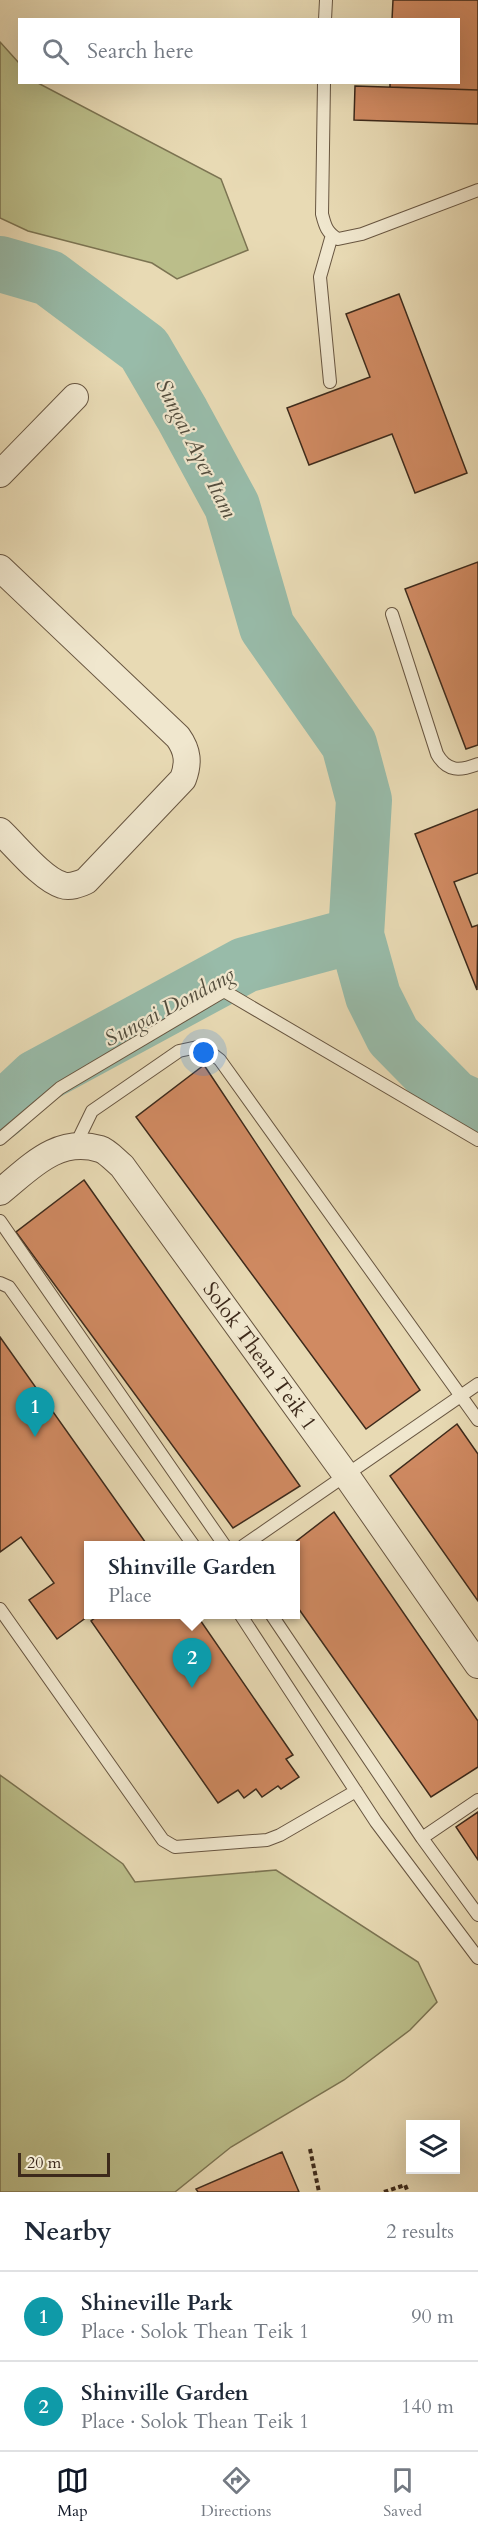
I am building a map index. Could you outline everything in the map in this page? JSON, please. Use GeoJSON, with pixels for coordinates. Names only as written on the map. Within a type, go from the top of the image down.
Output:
{"type":"FeatureCollection","features":[{"type":"Feature","properties":{"kind":"street"},"geometry":{"type":"LineString","coordinates":[[0,474],[75,397]]}},
{"type":"Feature","properties":{"kind":"street"},"geometry":{"type":"LineString","coordinates":[[0,568],[178,738],[188,757],[188,767],[183,778],[86,881],[75,886],[63,885],[45,874],[0,831]]}},
{"type":"Feature","properties":{"kind":"street","name":"Solok Thean Teik 1"},"geometry":{"type":"LineString","coordinates":[[0,1192],[49,1152],[75,1146],[102,1149],[122,1166],[346,1475],[478,1665]]}},
{"type":"Feature","properties":{"kind":"lane"},"geometry":{"type":"LineString","coordinates":[[325,18],[326,0]]}},
{"type":"Feature","properties":{"kind":"lane"},"geometry":{"type":"LineString","coordinates":[[324,84],[322,214],[326,228],[332,235],[338,239],[355,236],[478,190]]}},
{"type":"Feature","properties":{"kind":"lane"},"geometry":{"type":"LineString","coordinates":[[330,382],[320,277],[332,235]]}},
{"type":"Feature","properties":{"kind":"lane"},"geometry":{"type":"LineString","coordinates":[[392,614],[437,754],[448,767],[457,770],[478,764]]}},
{"type":"Feature","properties":{"kind":"lane"},"geometry":{"type":"LineString","coordinates":[[0,1139],[60,1088],[224,991],[478,1140]]}},
{"type":"Feature","properties":{"kind":"lane"},"geometry":{"type":"LineString","coordinates":[[75,1146],[92,1111],[179,1051],[202,1046],[220,1059],[478,1420]]}},
{"type":"Feature","properties":{"kind":"lane"},"geometry":{"type":"LineString","coordinates":[[0,1221],[222,1541]]}},
{"type":"Feature","properties":{"kind":"lane"},"geometry":{"type":"LineString","coordinates":[[0,1283],[9,1287],[191,1541]]}},
{"type":"Feature","properties":{"kind":"lane"},"geometry":{"type":"LineString","coordinates":[[249,1541],[478,1384]]}},
{"type":"Feature","properties":{"kind":"lane"},"geometry":{"type":"LineString","coordinates":[[0,1609],[163,1840],[175,1847],[267,1840],[280,1835],[356,1791]]}},
{"type":"Feature","properties":{"kind":"lane"},"geometry":{"type":"LineString","coordinates":[[243,1619],[376,1822],[478,1958]]}},
{"type":"Feature","properties":{"kind":"lane"},"geometry":{"type":"LineString","coordinates":[[274,1619],[422,1838],[478,1915]]}},
{"type":"Feature","properties":{"kind":"lane"},"geometry":{"type":"LineString","coordinates":[[422,1838],[478,1800]]}},
{"type":"Feature","properties":{"kind":"path"},"geometry":{"type":"LineString","coordinates":[[310,2149],[318,2192]]}},
{"type":"Feature","properties":{"kind":"path"},"geometry":{"type":"LineString","coordinates":[[384,2192],[405,2185],[408,2192]]}},
{"type":"Feature","properties":{"kind":"green space"},"geometry":{"type":"Polygon","coordinates":[[[0,42],[18,62],[18,84],[40,84],[221,179],[248,250],[177,279],[152,263],[28,231],[0,218],[0,42]]]}},
{"type":"Feature","properties":{"kind":"green space"},"geometry":{"type":"Polygon","coordinates":[[[0,1775],[123,1864],[135,1882],[276,1870],[418,1962],[437,2002],[410,2030],[344,2080],[231,2147],[175,2192],[0,2192],[0,1775]]]}},
{"type":"Feature","properties":{"kind":"building"},"geometry":{"type":"Polygon","coordinates":[[[393,0],[478,0],[478,90],[390,87],[390,84],[460,84],[460,18],[392,18],[393,0]]]}},
{"type":"Feature","properties":{"kind":"building"},"geometry":{"type":"Polygon","coordinates":[[[355,86],[478,90],[478,124],[354,120],[355,86]]]}},
{"type":"Feature","properties":{"kind":"building"},"geometry":{"type":"Polygon","coordinates":[[[399,294],[467,473],[415,493],[392,434],[309,465],[287,408],[370,377],[346,314],[399,294]]]}},
{"type":"Feature","properties":{"kind":"building"},"geometry":{"type":"Polygon","coordinates":[[[478,562],[478,745],[466,749],[405,589],[478,562]]]}},
{"type":"Feature","properties":{"kind":"building"},"geometry":{"type":"Polygon","coordinates":[[[478,809],[478,873],[454,882],[472,927],[478,925],[477,990],[415,834],[478,809]]]}},
{"type":"Feature","properties":{"kind":"building"},"geometry":{"type":"Polygon","coordinates":[[[204,1065],[420,1390],[366,1429],[136,1117],[204,1065]]]}},
{"type":"Feature","properties":{"kind":"building"},"geometry":{"type":"Polygon","coordinates":[[[84,1180],[300,1486],[233,1528],[16,1232],[84,1180]]]}},
{"type":"Feature","properties":{"kind":"building"},"geometry":{"type":"Polygon","coordinates":[[[0,1337],[144,1541],[84,1541],[84,1619],[57,1639],[29,1600],[54,1583],[21,1537],[0,1552],[0,1337]]]}},
{"type":"Feature","properties":{"kind":"building"},"geometry":{"type":"Polygon","coordinates":[[[457,1424],[478,1454],[478,1601],[390,1476],[457,1424]]]}},
{"type":"Feature","properties":{"kind":"building"},"geometry":{"type":"Polygon","coordinates":[[[334,1512],[478,1721],[478,1767],[431,1797],[300,1611],[300,1541],[296,1541],[334,1512]]]}},
{"type":"Feature","properties":{"kind":"building"},"geometry":{"type":"Polygon","coordinates":[[[94,1619],[199,1619],[293,1755],[286,1759],[299,1777],[281,1789],[278,1786],[262,1797],[256,1789],[244,1798],[238,1790],[218,1803],[91,1621],[94,1619]]]}},
{"type":"Feature","properties":{"kind":"building"},"geometry":{"type":"Polygon","coordinates":[[[478,1812],[478,1860],[456,1827],[478,1812]]]}},
{"type":"Feature","properties":{"kind":"building"},"geometry":{"type":"Polygon","coordinates":[[[282,2152],[299,2192],[198,2192],[196,2189],[282,2152]]]}},
{"type":"Feature","properties":{"kind":"waterway","name":"Sungai Ayer Itam"},"geometry":{"type":"LineString","coordinates":[[0,264],[49,278],[144,349],[182,414],[232,506],[267,627],[349,744],[364,800],[356,935],[373,996],[393,1036],[454,1098],[478,1109]]}},
{"type":"Feature","properties":{"kind":"waterway","name":"Sungai Dondang"},"geometry":{"type":"LineString","coordinates":[[0,1112],[36,1078],[245,965],[356,935]]}},
{"type":"Feature","properties":{"kind":"place","name":"Shineville Park"},"geometry":{"type":"Point","coordinates":[35,1437]}},
{"type":"Feature","properties":{"kind":"place","name":"Shinville Garden"},"geometry":{"type":"Point","coordinates":[192,1688]}}]}
